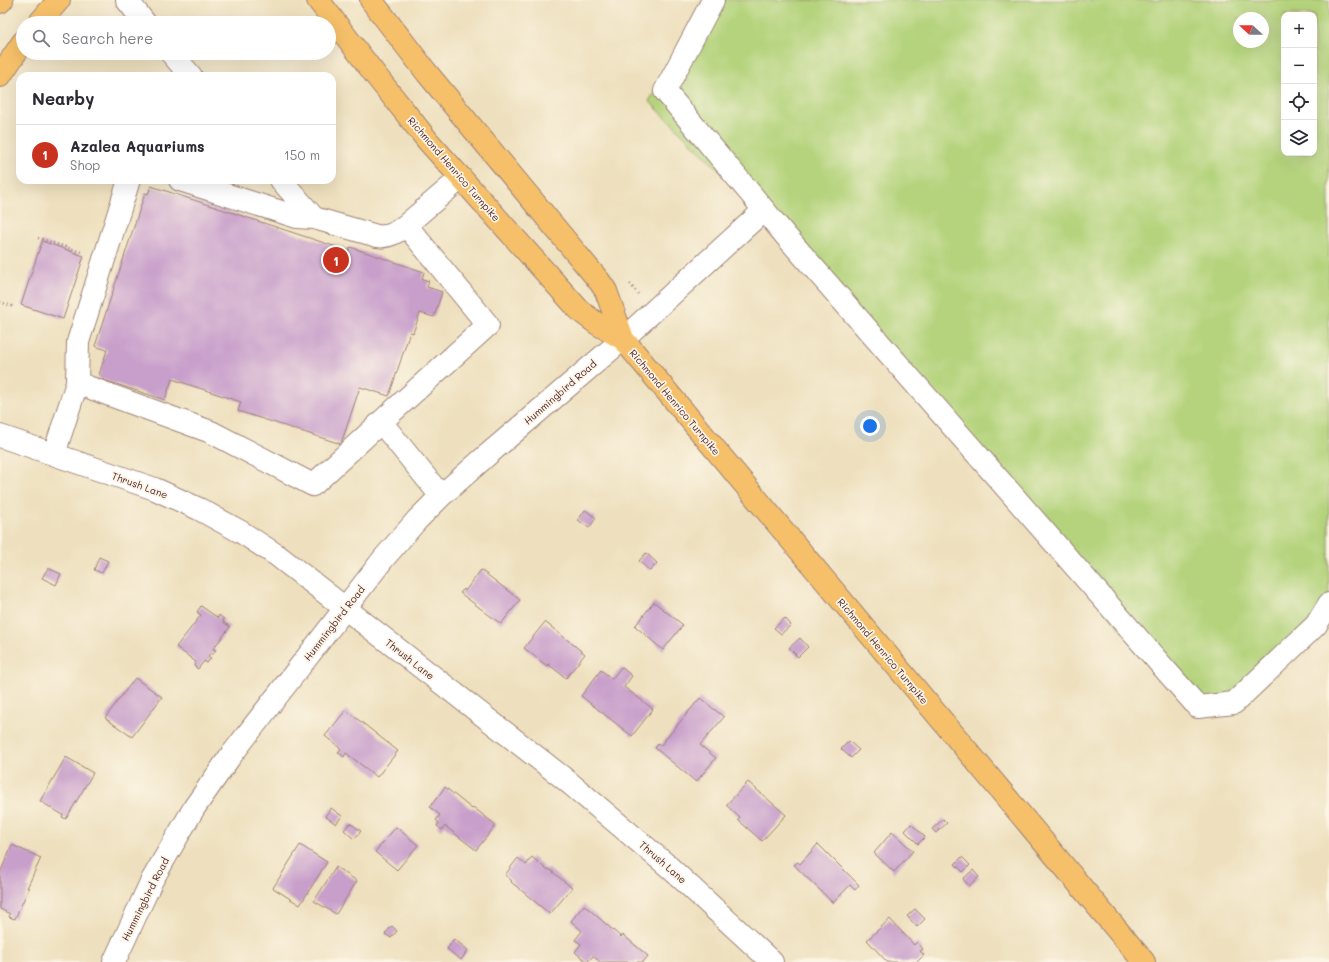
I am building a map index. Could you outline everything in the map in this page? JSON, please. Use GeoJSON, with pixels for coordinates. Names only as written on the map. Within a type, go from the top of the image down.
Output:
{"type":"FeatureCollection","features":[{"type":"Feature","properties":{"kind":"main road"},"geometry":{"type":"LineString","coordinates":[[45,16],[59,0]]}},
{"type":"Feature","properties":{"kind":"main road","name":"Richmond Henrico Turnpike"},"geometry":{"type":"LineString","coordinates":[[318,0],[330,16]]}},
{"type":"Feature","properties":{"kind":"main road","name":"Richmond Henrico Turnpike"},"geometry":{"type":"LineString","coordinates":[[370,0],[600,282],[606,291],[623,339]]}},
{"type":"Feature","properties":{"kind":"main road","name":"Richmond Henrico Turnpike"},"geometry":{"type":"LineString","coordinates":[[336,23],[428,141],[580,311],[596,323],[623,339],[1144,962]]}},
{"type":"Feature","properties":{"kind":"main road"},"geometry":{"type":"LineString","coordinates":[[0,76],[16,52]]}},
{"type":"Feature","properties":{"kind":"street"},"geometry":{"type":"LineString","coordinates":[[128,0],[140,16]]}},
{"type":"Feature","properties":{"kind":"street"},"geometry":{"type":"LineString","coordinates":[[713,0],[665,91],[790,241],[1198,707],[1234,703],[1316,625],[1329,604]]}},
{"type":"Feature","properties":{"kind":"street"},"geometry":{"type":"LineString","coordinates":[[177,60],[188,72]]}},
{"type":"Feature","properties":{"kind":"street"},"geometry":{"type":"LineString","coordinates":[[193,184],[297,217],[314,218],[382,237],[392,235],[406,225],[461,178]]}},
{"type":"Feature","properties":{"kind":"street"},"geometry":{"type":"LineString","coordinates":[[54,454],[77,383],[78,342],[128,184]]}},
{"type":"Feature","properties":{"kind":"street"},"geometry":{"type":"LineString","coordinates":[[284,184],[314,218]]}},
{"type":"Feature","properties":{"kind":"street","name":"Hummingbird Road"},"geometry":{"type":"LineString","coordinates":[[114,962],[152,880],[194,808],[229,758],[384,558],[417,520],[441,496],[623,339],[764,210]]}},
{"type":"Feature","properties":{"kind":"street"},"geometry":{"type":"LineString","coordinates":[[77,383],[211,432],[313,484],[488,325],[406,225]]}},
{"type":"Feature","properties":{"kind":"street"},"geometry":{"type":"LineString","coordinates":[[381,422],[441,496]]}},
{"type":"Feature","properties":{"kind":"street","name":"Thrush Lane"},"geometry":{"type":"LineString","coordinates":[[0,436],[155,489],[199,509],[241,532],[278,556],[566,780],[668,866],[772,962]]}},
{"type":"Feature","properties":{"kind":"path"},"geometry":{"type":"LineString","coordinates":[[38,238],[85,254]]}},
{"type":"Feature","properties":{"kind":"path"},"geometry":{"type":"LineString","coordinates":[[0,302],[15,307]]}},
{"type":"Feature","properties":{"kind":"green space"},"geometry":{"type":"Polygon","coordinates":[[[713,0],[1329,0],[1329,595],[1294,651],[1197,716],[735,186],[649,101],[713,0]]]}},
{"type":"Feature","properties":{"kind":"building"},"geometry":{"type":"Polygon","coordinates":[[[151,186],[349,251],[350,247],[424,272],[422,279],[429,281],[427,287],[442,292],[434,317],[420,313],[413,333],[410,332],[389,396],[360,387],[341,444],[238,411],[241,402],[172,379],[165,400],[98,378],[107,350],[95,346],[145,193],[148,194],[151,186]]]}},
{"type":"Feature","properties":{"kind":"building"},"geometry":{"type":"Polygon","coordinates":[[[42,241],[84,256],[63,319],[21,305],[42,241]]]}},
{"type":"Feature","properties":{"kind":"building"},"geometry":{"type":"Polygon","coordinates":[[[585,510],[596,518],[589,528],[578,520],[585,510]]]}},
{"type":"Feature","properties":{"kind":"building"},"geometry":{"type":"Polygon","coordinates":[[[646,553],[657,563],[650,571],[639,561],[646,553]]]}},
{"type":"Feature","properties":{"kind":"building"},"geometry":{"type":"Polygon","coordinates":[[[99,557],[108,561],[102,573],[94,570],[99,557]]]}},
{"type":"Feature","properties":{"kind":"building"},"geometry":{"type":"Polygon","coordinates":[[[48,568],[61,574],[56,585],[42,578],[48,568]]]}},
{"type":"Feature","properties":{"kind":"building"},"geometry":{"type":"Polygon","coordinates":[[[481,570],[520,600],[501,624],[460,593],[464,589],[465,591],[481,570]]]}},
{"type":"Feature","properties":{"kind":"building"},"geometry":{"type":"Polygon","coordinates":[[[654,602],[683,625],[663,650],[635,626],[654,602]]]}},
{"type":"Feature","properties":{"kind":"building"},"geometry":{"type":"Polygon","coordinates":[[[201,606],[218,618],[219,615],[224,619],[223,622],[230,627],[213,649],[216,650],[212,655],[210,653],[208,656],[211,658],[207,663],[204,661],[198,669],[194,666],[196,662],[176,647],[201,615],[197,612],[201,606]]]}},
{"type":"Feature","properties":{"kind":"building"},"geometry":{"type":"Polygon","coordinates":[[[785,618],[791,625],[781,634],[774,628],[785,618]]]}},
{"type":"Feature","properties":{"kind":"building"},"geometry":{"type":"Polygon","coordinates":[[[545,622],[585,654],[566,678],[548,664],[547,666],[524,648],[545,622]]]}},
{"type":"Feature","properties":{"kind":"building"},"geometry":{"type":"Polygon","coordinates":[[[800,638],[808,647],[798,657],[789,648],[800,638]]]}},
{"type":"Feature","properties":{"kind":"building"},"geometry":{"type":"Polygon","coordinates":[[[621,667],[632,676],[624,687],[653,709],[632,736],[581,696],[601,670],[612,679],[621,667]]]}},
{"type":"Feature","properties":{"kind":"building"},"geometry":{"type":"Polygon","coordinates":[[[135,678],[162,697],[132,737],[105,718],[135,678]]]}},
{"type":"Feature","properties":{"kind":"building"},"geometry":{"type":"Polygon","coordinates":[[[700,698],[724,717],[700,745],[716,758],[696,782],[655,748],[658,744],[660,746],[700,698]]]}},
{"type":"Feature","properties":{"kind":"building"},"geometry":{"type":"Polygon","coordinates":[[[346,710],[398,751],[377,777],[346,753],[344,757],[338,752],[341,749],[325,736],[346,710]]]}},
{"type":"Feature","properties":{"kind":"building"},"geometry":{"type":"Polygon","coordinates":[[[849,741],[859,750],[851,758],[841,749],[849,741]]]}},
{"type":"Feature","properties":{"kind":"building"},"geometry":{"type":"Polygon","coordinates":[[[66,757],[93,773],[66,819],[62,817],[63,815],[40,801],[66,757]]]}},
{"type":"Feature","properties":{"kind":"building"},"geometry":{"type":"Polygon","coordinates":[[[748,782],[786,815],[762,841],[738,820],[740,818],[726,805],[748,782]]]}},
{"type":"Feature","properties":{"kind":"building"},"geometry":{"type":"Polygon","coordinates":[[[445,787],[472,809],[473,807],[496,825],[476,850],[445,826],[442,830],[437,826],[439,823],[436,820],[440,815],[430,807],[445,787]]]}},
{"type":"Feature","properties":{"kind":"building"},"geometry":{"type":"Polygon","coordinates":[[[331,808],[342,816],[336,824],[325,816],[331,808]]]}},
{"type":"Feature","properties":{"kind":"building"},"geometry":{"type":"Polygon","coordinates":[[[943,819],[947,823],[936,833],[932,829],[943,819]]]}},
{"type":"Feature","properties":{"kind":"building"},"geometry":{"type":"Polygon","coordinates":[[[350,823],[361,831],[354,839],[344,830],[350,823]]]}},
{"type":"Feature","properties":{"kind":"building"},"geometry":{"type":"Polygon","coordinates":[[[911,824],[925,837],[918,844],[905,831],[911,824]]]}},
{"type":"Feature","properties":{"kind":"building"},"geometry":{"type":"Polygon","coordinates":[[[396,827],[418,845],[397,870],[375,852],[396,827]]]}},
{"type":"Feature","properties":{"kind":"building"},"geometry":{"type":"Polygon","coordinates":[[[892,832],[913,851],[894,872],[874,853],[892,832]]]}},
{"type":"Feature","properties":{"kind":"building"},"geometry":{"type":"Polygon","coordinates":[[[818,844],[859,885],[855,890],[850,885],[833,903],[794,865],[798,862],[800,864],[818,844]]]}},
{"type":"Feature","properties":{"kind":"building"},"geometry":{"type":"Polygon","coordinates":[[[12,845],[41,858],[15,919],[9,917],[10,914],[0,909],[0,873],[12,845]]]}},
{"type":"Feature","properties":{"kind":"building"},"geometry":{"type":"Polygon","coordinates":[[[300,845],[327,862],[300,905],[273,888],[300,845]]]}},
{"type":"Feature","properties":{"kind":"building"},"geometry":{"type":"Polygon","coordinates":[[[532,857],[572,888],[550,914],[511,882],[512,881],[505,875],[518,858],[526,865],[532,857]]]}},
{"type":"Feature","properties":{"kind":"building"},"geometry":{"type":"Polygon","coordinates":[[[962,857],[970,865],[963,872],[955,864],[962,857]]]}},
{"type":"Feature","properties":{"kind":"building"},"geometry":{"type":"Polygon","coordinates":[[[336,867],[357,881],[336,914],[314,901],[336,867]]]}},
{"type":"Feature","properties":{"kind":"building"},"geometry":{"type":"Polygon","coordinates":[[[973,870],[979,877],[969,886],[963,879],[973,870]]]}},
{"type":"Feature","properties":{"kind":"building"},"geometry":{"type":"Polygon","coordinates":[[[584,905],[621,937],[623,935],[648,956],[643,962],[600,962],[593,956],[587,962],[575,952],[581,944],[575,940],[582,931],[571,921],[584,905]]]}},
{"type":"Feature","properties":{"kind":"building"},"geometry":{"type":"Polygon","coordinates":[[[915,909],[925,919],[917,927],[907,916],[915,909]]]}},
{"type":"Feature","properties":{"kind":"building"},"geometry":{"type":"Polygon","coordinates":[[[890,919],[914,945],[917,942],[923,949],[920,951],[924,955],[917,962],[887,962],[867,940],[890,919]]]}},
{"type":"Feature","properties":{"kind":"building"},"geometry":{"type":"Polygon","coordinates":[[[392,926],[397,931],[391,938],[385,934],[392,926]]]}},
{"type":"Feature","properties":{"kind":"building"},"geometry":{"type":"Polygon","coordinates":[[[454,939],[468,950],[461,960],[447,949],[454,939]]]}},
{"type":"Feature","properties":{"kind":"place","name":"Azalea Aquariums"},"geometry":{"type":"Point","coordinates":[336,260]}}]}
